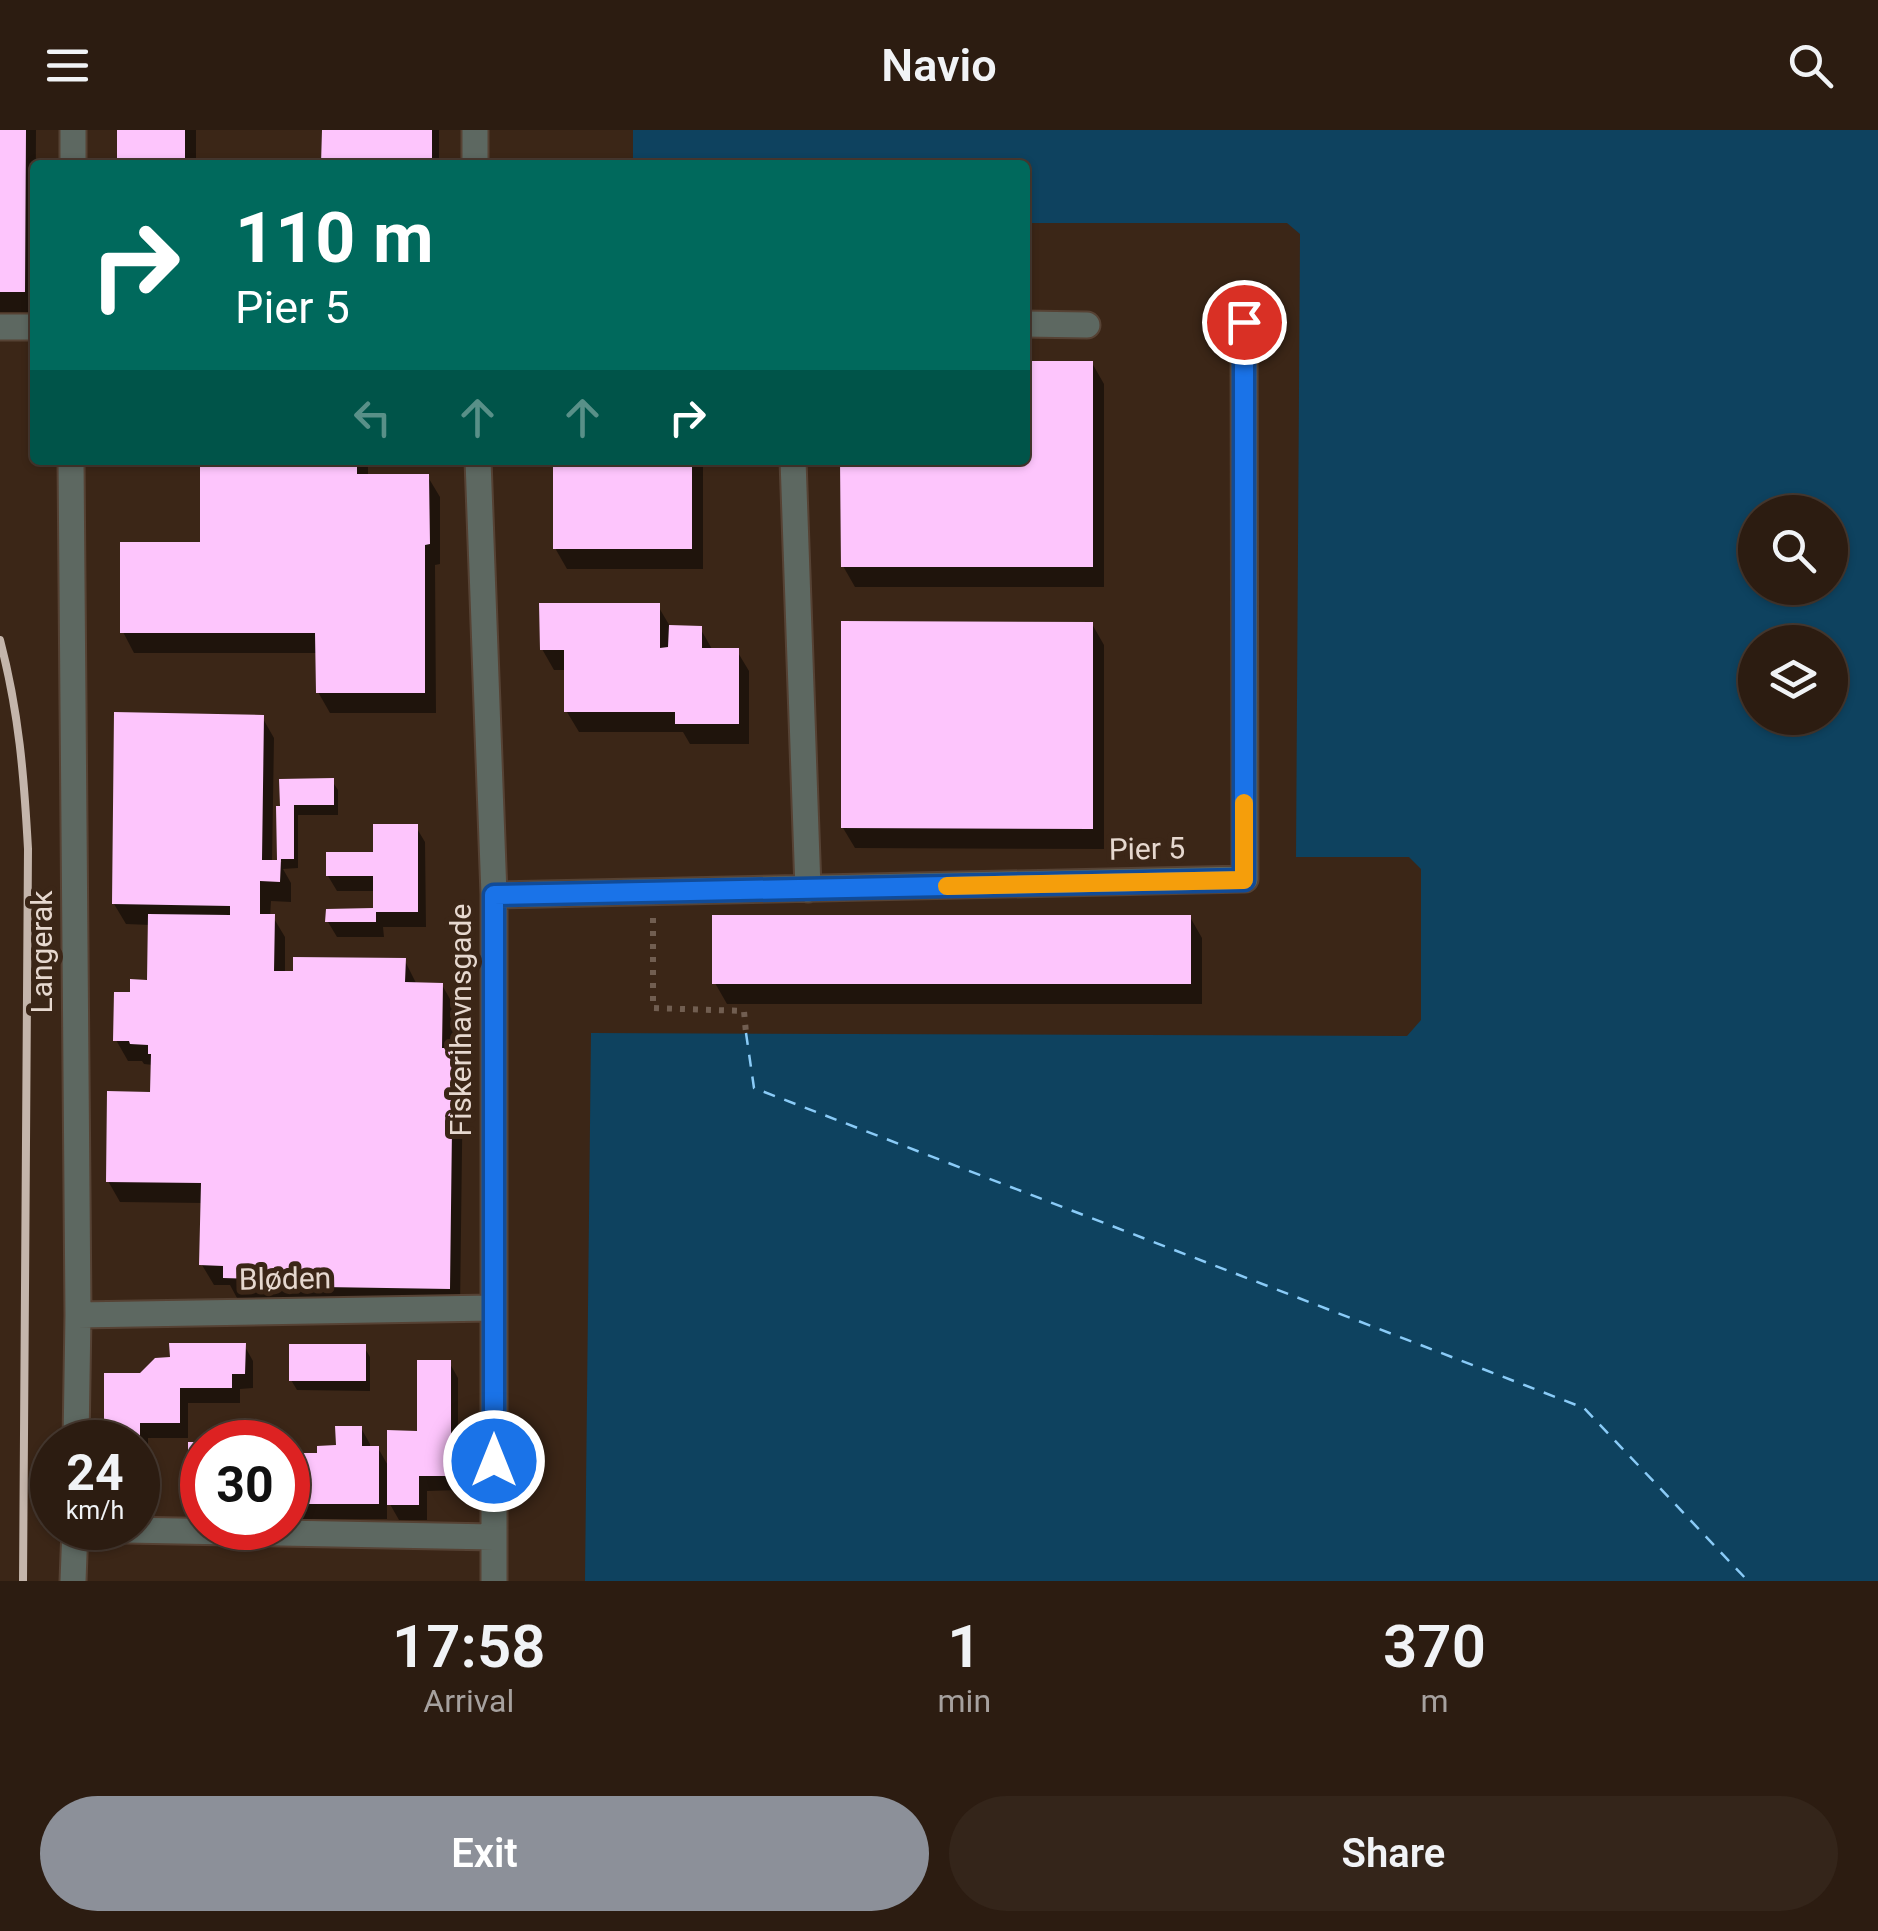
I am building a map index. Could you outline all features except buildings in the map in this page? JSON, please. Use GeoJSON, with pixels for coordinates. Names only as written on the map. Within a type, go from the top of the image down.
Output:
{"type":"FeatureCollection","features":[{"type":"Feature","properties":{"kind":"street"},"geometry":{"type":"LineString","coordinates":[[73,130],[73,160]]}},
{"type":"Feature","properties":{"kind":"street"},"geometry":{"type":"LineString","coordinates":[[474,160],[475,130]]}},
{"type":"Feature","properties":{"kind":"street","name":"Pier 5"},"geometry":{"type":"LineString","coordinates":[[494,895],[1244,880],[1244,322]]}},
{"type":"Feature","properties":{"kind":"street"},"geometry":{"type":"LineString","coordinates":[[1030,324],[1087,324]]}},
{"type":"Feature","properties":{"kind":"street"},"geometry":{"type":"LineString","coordinates":[[0,327],[30,327]]}},
{"type":"Feature","properties":{"kind":"street","name":"Langerak"},"geometry":{"type":"LineString","coordinates":[[71,465],[76,1420]]}},
{"type":"Feature","properties":{"kind":"street","name":"Fiskerihavnsgade"},"geometry":{"type":"LineString","coordinates":[[478,465],[494,895],[494,1581]]}},
{"type":"Feature","properties":{"kind":"street"},"geometry":{"type":"LineString","coordinates":[[793,465],[808,889]]}},
{"type":"Feature","properties":{"kind":"street","name":"Bløden"},"geometry":{"type":"LineString","coordinates":[[78,1315],[492,1308]]}},
{"type":"Feature","properties":{"kind":"street"},"geometry":{"type":"LineString","coordinates":[[160,1530],[494,1537]]}},
{"type":"Feature","properties":{"kind":"street"},"geometry":{"type":"LineString","coordinates":[[73,1581],[74,1550]]}},
{"type":"Feature","properties":{"kind":"path"},"geometry":{"type":"LineString","coordinates":[[652,892],[653,1008],[744,1011],[746,1033]]}},
{"type":"Feature","properties":{"kind":"water"},"geometry":{"type":"Polygon","coordinates":[[[633,130],[1878,130],[1878,1581],[585,1581],[591,1033],[1407,1036],[1421,1020],[1421,869],[1409,857],[1296,857],[1300,234],[1287,223],[1030,223],[1030,160],[633,160],[633,130]]]}},
{"type":"Feature","properties":{"kind":"ferry route"},"geometry":{"type":"LineString","coordinates":[[746,1033],[754,1088],[1584,1408],[1748,1581]]}},
{"type":"Feature","properties":{"kind":"railway"},"geometry":{"type":"LineString","coordinates":[[0,640],[20,744],[28,849],[23,1581]]}},
{"type":"Feature","properties":{"kind":"slow traffic"},"geometry":{"type":"LineString","coordinates":[[947,886],[1244,880],[1244,803]]}},
{"type":"Feature","properties":{"kind":"route"},"geometry":{"type":"LineString","coordinates":[[494,1461],[494,895],[1244,880],[1244,322]]}}]}
